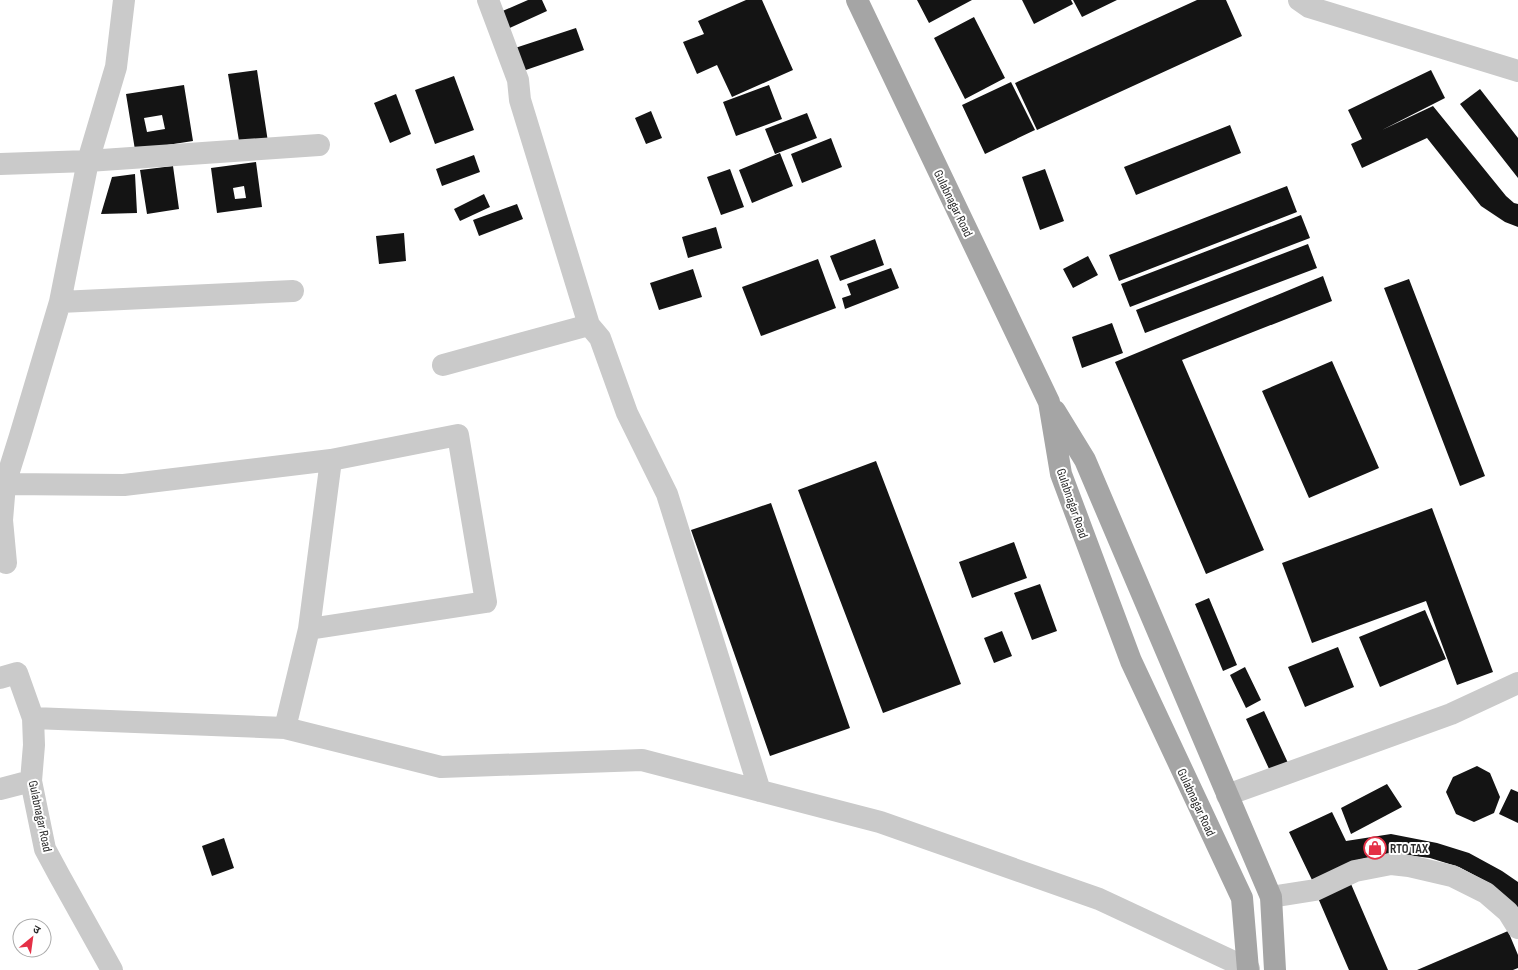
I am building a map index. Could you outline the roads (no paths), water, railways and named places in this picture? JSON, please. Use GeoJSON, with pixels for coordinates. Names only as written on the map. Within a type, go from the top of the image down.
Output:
{"type":"FeatureCollection","features":[{"type":"Feature","properties":{"kind":"main road","name":"Gulabnagar Road"},"geometry":{"type":"LineString","coordinates":[[857,0],[1049,402],[1061,474],[1131,661],[1242,898],[1249,969]]}},
{"type":"Feature","properties":{"kind":"main road"},"geometry":{"type":"LineString","coordinates":[[1049,402],[1085,460],[1271,897],[1275,970]]}},
{"type":"Feature","properties":{"kind":"street"},"geometry":{"type":"LineString","coordinates":[[6,563],[2,520],[4,484],[60,302],[88,160],[116,67],[124,0]]}},
{"type":"Feature","properties":{"kind":"street"},"geometry":{"type":"LineString","coordinates":[[488,0],[518,80],[520,100],[589,325],[600,338],[627,414],[667,494],[760,791]]}},
{"type":"Feature","properties":{"kind":"street"},"geometry":{"type":"LineString","coordinates":[[1299,0],[1309,8],[1518,71]]}},
{"type":"Feature","properties":{"kind":"street"},"geometry":{"type":"LineString","coordinates":[[0,164],[88,160],[319,145]]}},
{"type":"Feature","properties":{"kind":"street"},"geometry":{"type":"LineString","coordinates":[[60,302],[293,291]]}},
{"type":"Feature","properties":{"kind":"street"},"geometry":{"type":"LineString","coordinates":[[443,365],[589,325]]}},
{"type":"Feature","properties":{"kind":"street"},"geometry":{"type":"LineString","coordinates":[[4,484],[124,485],[331,460],[458,435],[486,602],[309,629]]}},
{"type":"Feature","properties":{"kind":"street"},"geometry":{"type":"LineString","coordinates":[[285,728],[309,629],[331,460]]}},
{"type":"Feature","properties":{"kind":"street","name":"Gulabnagar Road"},"geometry":{"type":"LineString","coordinates":[[9,676],[33,718],[34,745],[31,781],[45,849],[112,970]]}},
{"type":"Feature","properties":{"kind":"street"},"geometry":{"type":"LineString","coordinates":[[1227,795],[1451,714],[1518,683]]}},
{"type":"Feature","properties":{"kind":"street"},"geometry":{"type":"LineString","coordinates":[[33,718],[285,728],[441,767],[642,760],[880,822],[1099,899],[1249,969]]}},
{"type":"Feature","properties":{"kind":"street"},"geometry":{"type":"LineString","coordinates":[[0,789],[31,781]]}},
{"type":"Feature","properties":{"kind":"street"},"geometry":{"type":"LineString","coordinates":[[1271,897],[1315,890],[1355,871],[1390,864],[1409,866],[1452,876],[1486,893],[1508,912],[1518,928]]}},
{"type":"Feature","properties":{"kind":"place","name":"RTO TAX"},"geometry":{"type":"Point","coordinates":[1375,848]}}]}
